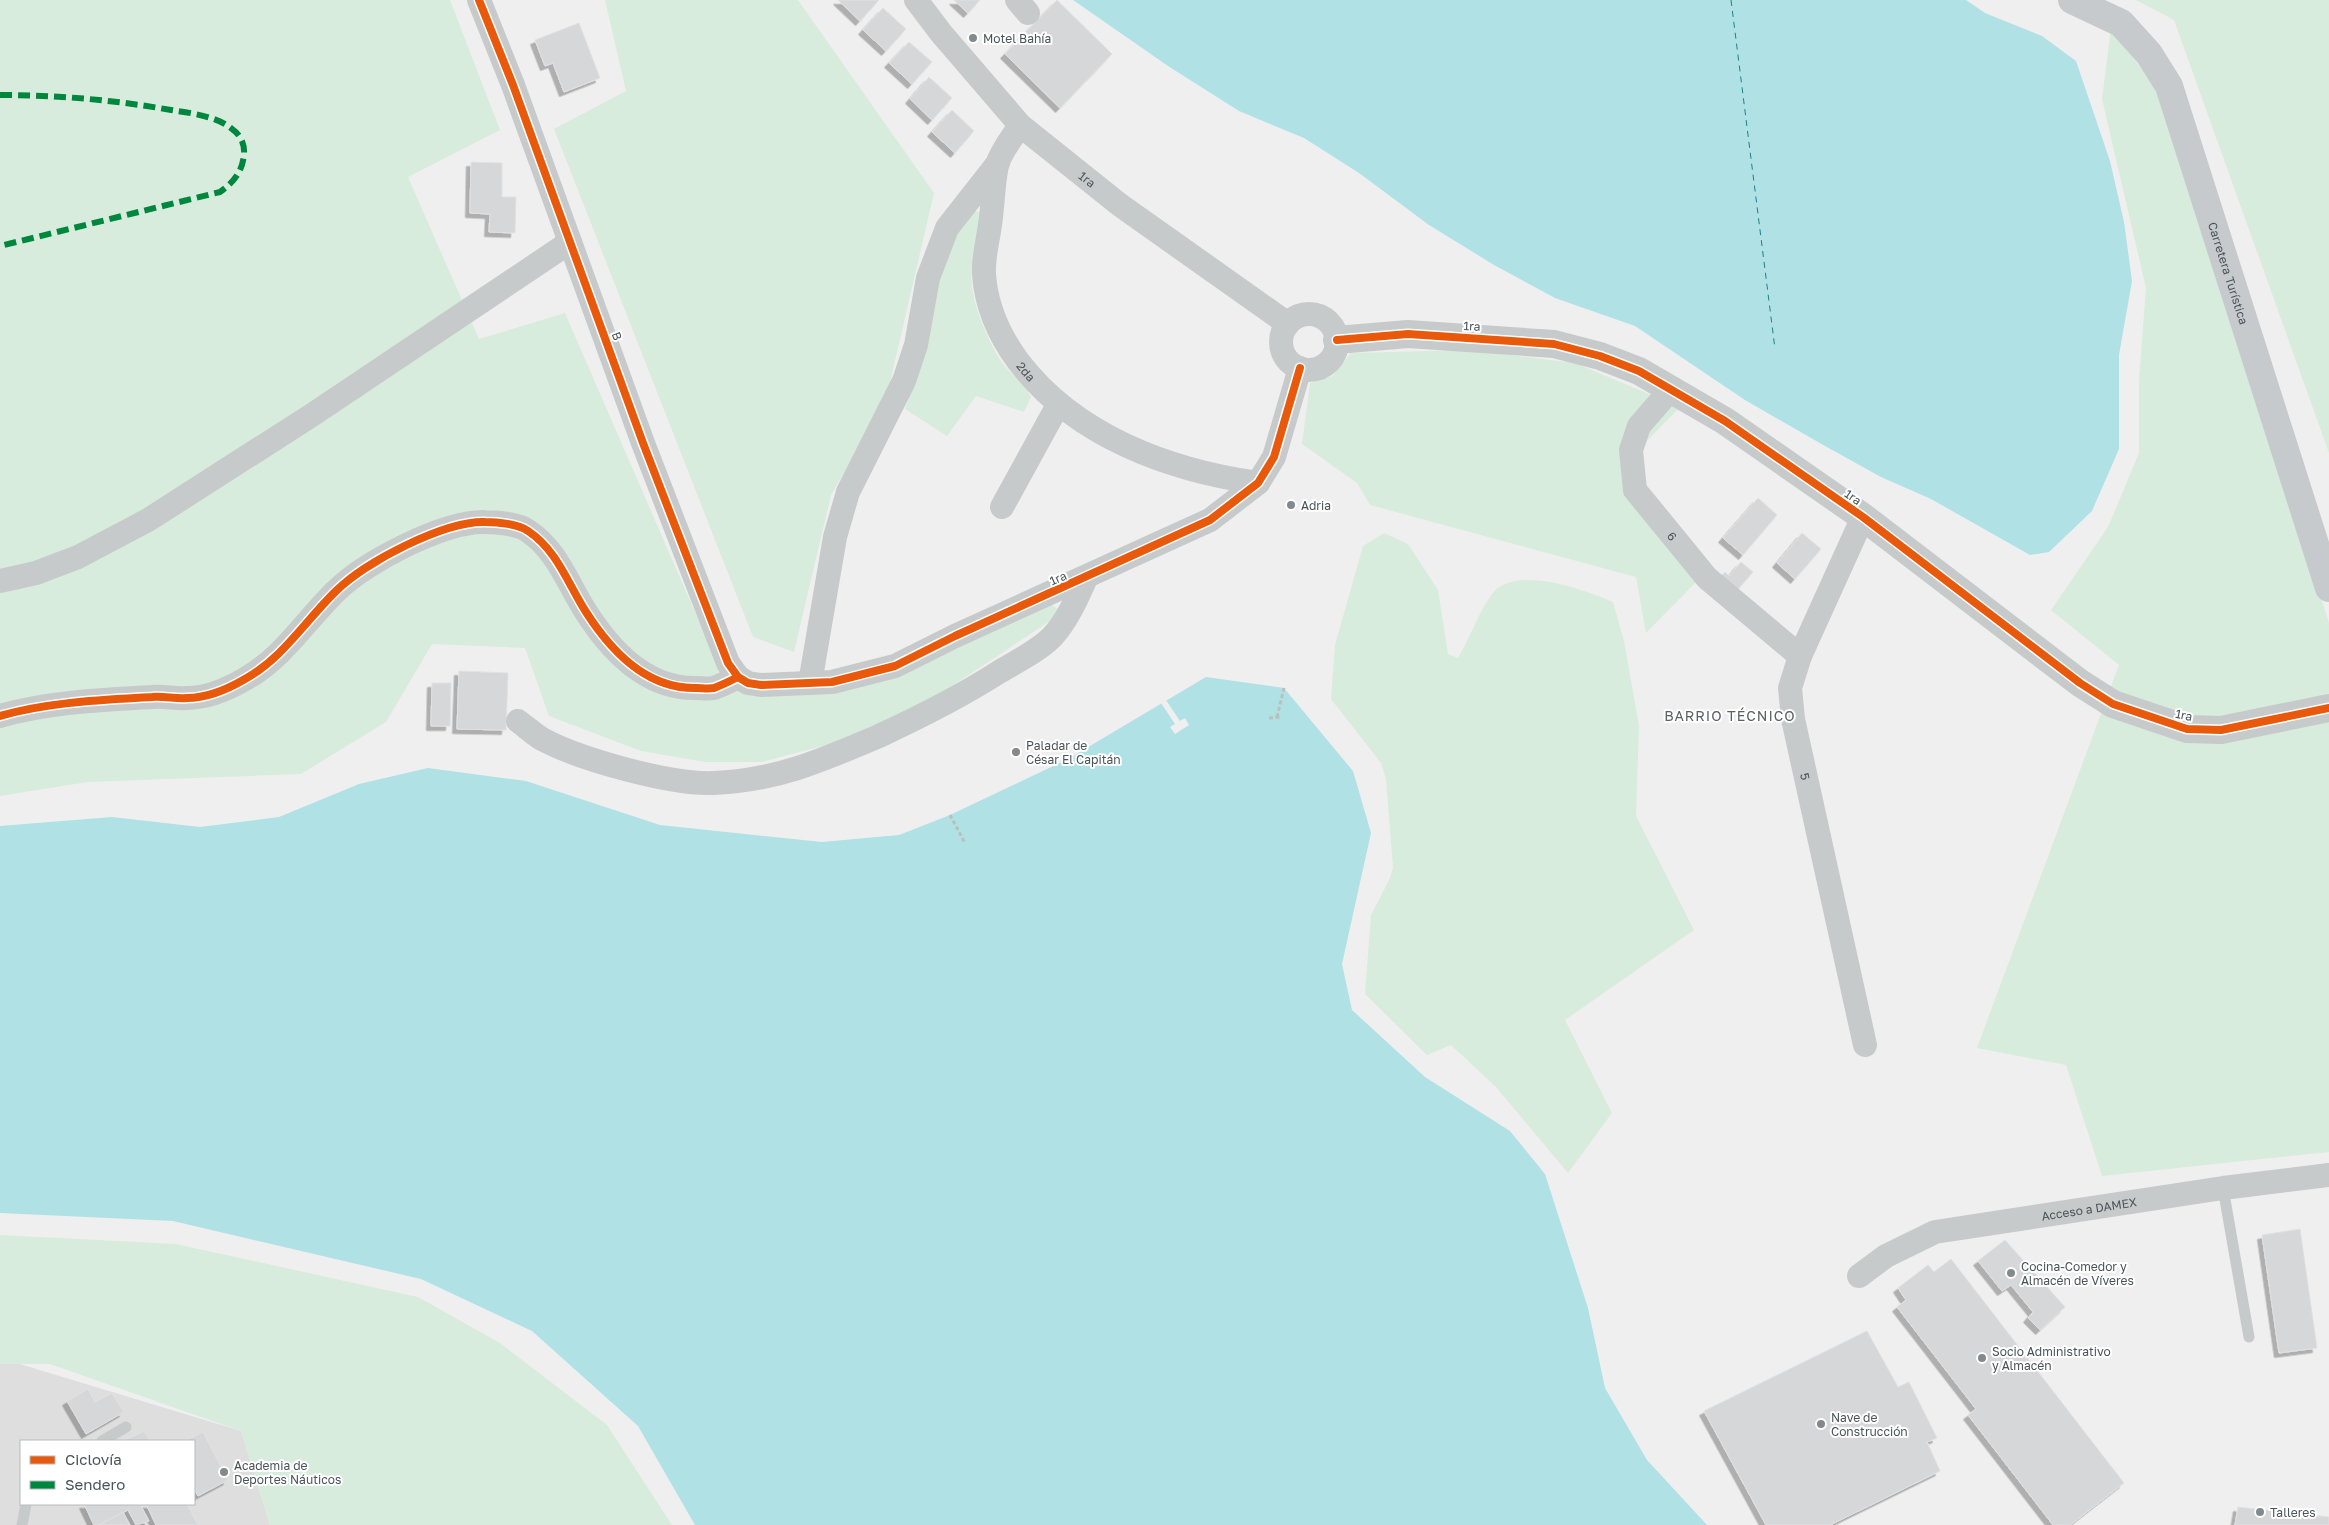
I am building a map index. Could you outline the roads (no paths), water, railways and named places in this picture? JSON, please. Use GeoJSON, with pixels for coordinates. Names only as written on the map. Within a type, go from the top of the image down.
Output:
{"type":"FeatureCollection","features":[{"type":"Feature","properties":{"kind":"main road","name":"Carretera Turística"},"geometry":{"type":"LineString","coordinates":[[2072,0],[2121,23],[2149,54],[2169,86],[2329,588]]}},
{"type":"Feature","properties":{"kind":"street","name":"B"},"geometry":{"type":"LineString","coordinates":[[479,0],[513,85],[728,664],[738,677]]}},
{"type":"Feature","properties":{"kind":"street","name":"1ra"},"geometry":{"type":"LineString","coordinates":[[916,0],[941,33],[1020,125],[1120,205],[1288,324]]}},
{"type":"Feature","properties":{"kind":"street","name":"2da"},"geometry":{"type":"LineString","coordinates":[[1020,125],[998,163],[984,273],[991,314],[1005,343],[1032,380],[1058,405],[1104,434],[1154,458],[1221,478],[1258,483]]}},
{"type":"Feature","properties":{"kind":"street"},"geometry":{"type":"LineString","coordinates":[[810,682],[835,537],[848,492],[904,381],[916,345],[928,278],[947,228],[998,163]]}},
{"type":"Feature","properties":{"kind":"street"},"geometry":{"type":"LineString","coordinates":[[0,581],[36,573],[78,558],[148,520],[312,415],[570,242]]}},
{"type":"Feature","properties":{"kind":"street"},"geometry":{"type":"LineString","coordinates":[[1302,316],[1318,316],[1327,321],[1334,330],[1337,340],[1336,351],[1330,360],[1321,367],[1310,370],[1290,363],[1284,354],[1281,344],[1283,333],[1288,324],[1302,316]]}},
{"type":"Feature","properties":{"kind":"street","name":"1ra"},"geometry":{"type":"LineString","coordinates":[[1337,340],[1408,334],[1554,344],[1608,359],[1672,388],[1725,421],[1863,517],[2080,683],[2113,704],[2153,719],[2187,728],[2221,730],[2329,708]]}},
{"type":"Feature","properties":{"kind":"street","name":"1ra"},"geometry":{"type":"LineString","coordinates":[[738,677],[748,683],[761,685],[832,682],[895,666],[955,636],[1210,520],[1258,483],[1274,457],[1300,368]]}},
{"type":"Feature","properties":{"kind":"street","name":"6"},"geometry":{"type":"LineString","coordinates":[[1672,388],[1639,426],[1631,450],[1635,490],[1707,578],[1800,656]]}},
{"type":"Feature","properties":{"kind":"street"},"geometry":{"type":"LineString","coordinates":[[1002,507],[1058,405]]}},
{"type":"Feature","properties":{"kind":"street","name":"5"},"geometry":{"type":"LineString","coordinates":[[1863,517],[1800,656],[1790,688],[1793,719],[1865,1045]]}},
{"type":"Feature","properties":{"kind":"street"},"geometry":{"type":"LineString","coordinates":[[0,716],[60,705],[155,697],[189,699],[213,694],[246,679],[268,664],[336,590],[364,567],[426,536],[485,522],[526,529],[541,542],[564,572],[586,612],[608,643],[626,662],[649,677],[682,689],[712,688],[738,677]]}},
{"type":"Feature","properties":{"kind":"street"},"geometry":{"type":"LineString","coordinates":[[518,721],[541,738],[573,753],[622,768],[672,778],[710,783],[748,781],[792,771],[831,757],[917,718],[972,690],[1020,659],[1052,637],[1076,601],[1086,578]]}},
{"type":"Feature","properties":{"kind":"street","name":"Acceso a DAMEX"},"geometry":{"type":"LineString","coordinates":[[1859,1276],[1886,1256],[1935,1232],[2223,1188],[2329,1175]]}},
{"type":"Feature","properties":{"kind":"lane"},"geometry":{"type":"LineString","coordinates":[[2223,1188],[2249,1337]]}},
{"type":"Feature","properties":{"kind":"lane"},"geometry":{"type":"LineString","coordinates":[[104,1440],[126,1427]]}},
{"type":"Feature","properties":{"kind":"lane"},"geometry":{"type":"LineString","coordinates":[[22,1525],[26,1505]]}},
{"type":"Feature","properties":{"kind":"water"},"geometry":{"type":"Polygon","coordinates":[[[1073,0],[1966,0],[1985,13],[2042,36],[2076,61],[2110,161],[2124,222],[2132,281],[2119,355],[2119,449],[2092,511],[2049,552],[2030,555],[1931,499],[1881,477],[1745,400],[1635,326],[1555,298],[1494,265],[1429,225],[1359,173],[1304,138],[1239,111],[1168,66],[1073,0]]]}},
{"type":"Feature","properties":{"kind":"water"},"geometry":{"type":"Polygon","coordinates":[[[1206,677],[1284,688],[1353,771],[1371,833],[1342,964],[1352,1010],[1425,1077],[1510,1131],[1545,1174],[1588,1308],[1605,1388],[1647,1460],[1707,1525],[695,1525],[638,1426],[532,1331],[421,1279],[173,1221],[0,1213],[0,826],[112,817],[200,827],[279,817],[359,784],[428,768],[526,781],[660,825],[822,842],[899,835],[950,815],[1068,759],[1206,677]]]}},
{"type":"Feature","properties":{"kind":"place","name":"Motel Bahía"},"geometry":{"type":"Point","coordinates":[973,38]}},
{"type":"Feature","properties":{"kind":"place","name":"Adria"},"geometry":{"type":"Point","coordinates":[1291,505]}},
{"type":"Feature","properties":{"kind":"place","name":"Paladar de César El Capitán"},"geometry":{"type":"Point","coordinates":[1016,752]}},
{"type":"Feature","properties":{"kind":"place","name":"Cocina-Comedor y Almacén de Víveres"},"geometry":{"type":"Point","coordinates":[2011,1273]}},
{"type":"Feature","properties":{"kind":"place","name":"Socio Administrativo y Almacén"},"geometry":{"type":"Point","coordinates":[1982,1358]}},
{"type":"Feature","properties":{"kind":"place","name":"Nave de Construcción"},"geometry":{"type":"Point","coordinates":[1821,1424]}},
{"type":"Feature","properties":{"kind":"place","name":"Academia de Deportes Náuticos"},"geometry":{"type":"Point","coordinates":[224,1472]}},
{"type":"Feature","properties":{"kind":"place","name":"Talleres"},"geometry":{"type":"Point","coordinates":[2260,1512]}},
{"type":"Feature","properties":{"kind":"district","name":"BARRIO TÉCNICO"},"geometry":{"type":"Point","coordinates":[1730,715]}}]}
